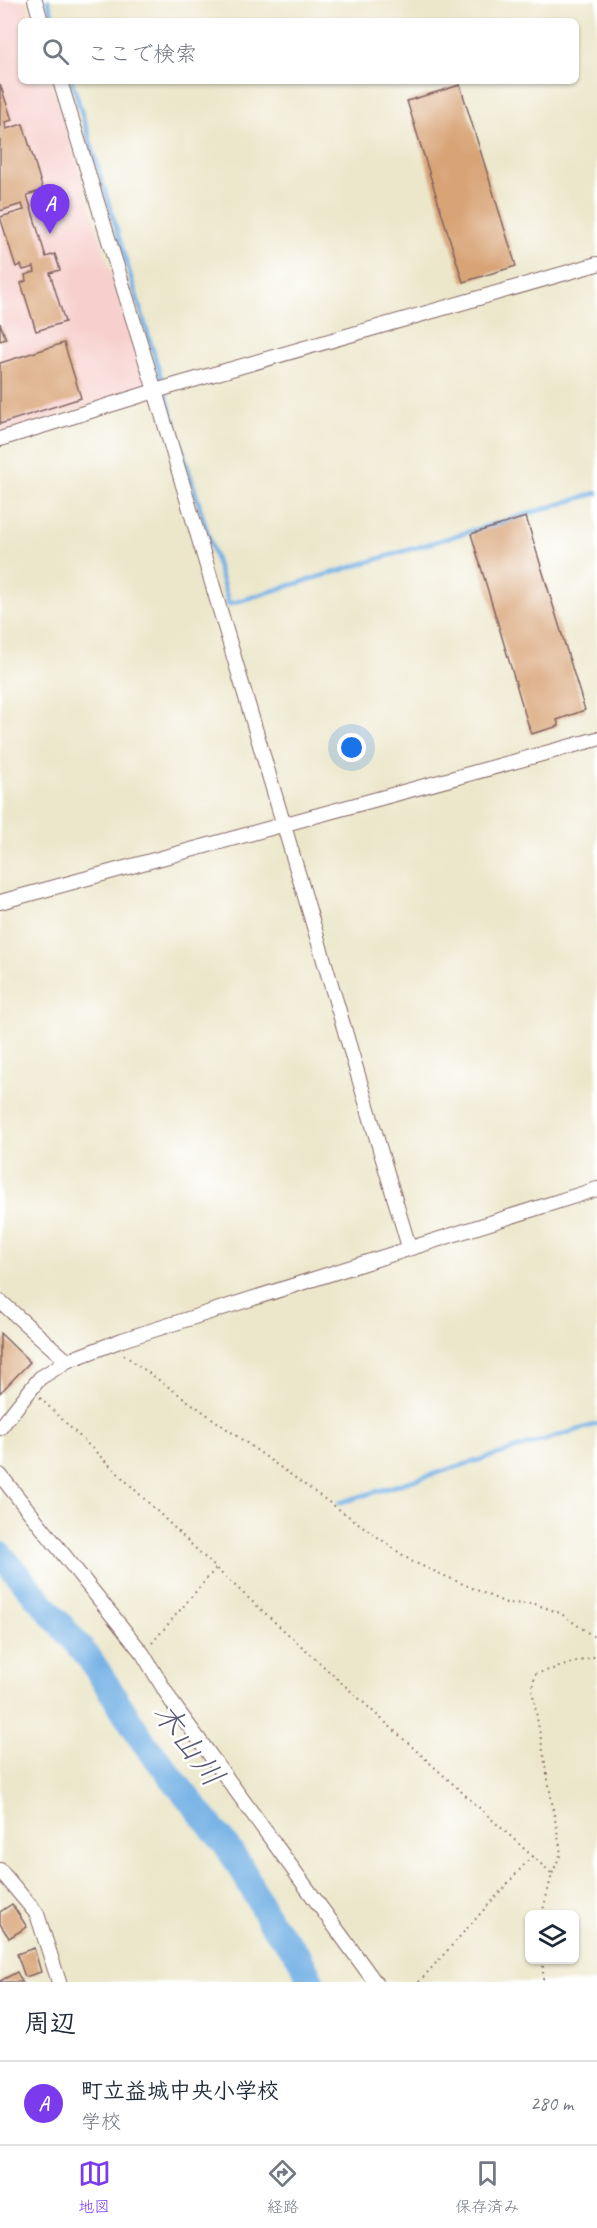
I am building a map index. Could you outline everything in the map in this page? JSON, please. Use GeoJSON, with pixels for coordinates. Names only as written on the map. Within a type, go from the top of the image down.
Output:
{"type":"FeatureCollection","features":[{"type":"Feature","properties":{"kind":"street"},"geometry":{"type":"LineString","coordinates":[[35,0],[41,18]]}},
{"type":"Feature","properties":{"kind":"street"},"geometry":{"type":"LineString","coordinates":[[61,84],[155,391],[409,1248]]}},
{"type":"Feature","properties":{"kind":"street"},"geometry":{"type":"LineString","coordinates":[[0,439],[155,391],[597,264]]}},
{"type":"Feature","properties":{"kind":"street"},"geometry":{"type":"LineString","coordinates":[[0,902],[597,739]]}},
{"type":"Feature","properties":{"kind":"street"},"geometry":{"type":"LineString","coordinates":[[0,1428],[40,1378],[67,1361],[110,1345],[597,1189]]}},
{"type":"Feature","properties":{"kind":"street"},"geometry":{"type":"LineString","coordinates":[[0,1301],[67,1361]]}},
{"type":"Feature","properties":{"kind":"street"},"geometry":{"type":"LineString","coordinates":[[0,1475],[143,1654],[173,1704],[375,1982]]}},
{"type":"Feature","properties":{"kind":"street"},"geometry":{"type":"LineString","coordinates":[[0,1870],[37,1914],[59,1982]]}},
{"type":"Feature","properties":{"kind":"path"},"geometry":{"type":"LineString","coordinates":[[110,1345],[411,1560],[506,1603],[535,1604],[560,1613],[597,1639]]}},
{"type":"Feature","properties":{"kind":"path"},"geometry":{"type":"LineString","coordinates":[[30,1390],[216,1568],[552,1874]]}},
{"type":"Feature","properties":{"kind":"path"},"geometry":{"type":"LineString","coordinates":[[143,1654],[216,1568]]}},
{"type":"Feature","properties":{"kind":"path"},"geometry":{"type":"LineString","coordinates":[[543,1910],[552,1874],[561,1853],[532,1689],[535,1674],[597,1656]]}},
{"type":"Feature","properties":{"kind":"path"},"geometry":{"type":"LineString","coordinates":[[419,1982],[533,1855]]}},
{"type":"Feature","properties":{"kind":"path"},"geometry":{"type":"LineString","coordinates":[[543,1964],[543,1982]]}},
{"type":"Feature","properties":{"kind":"shaded area"},"geometry":{"type":"Polygon","coordinates":[[[0,0],[26,0],[31,18],[18,18],[18,84],[52,84],[147,388],[0,433],[0,0]]]}},
{"type":"Feature","properties":{"kind":"building"},"geometry":{"type":"Polygon","coordinates":[[[0,84],[12,120],[5,122],[6,129],[23,124],[43,190],[27,195],[46,257],[55,254],[60,270],[50,273],[65,322],[36,331],[21,283],[26,281],[25,275],[35,272],[34,267],[23,270],[21,265],[16,267],[0,217],[24,210],[22,204],[0,211],[0,84]]]}},
{"type":"Feature","properties":{"kind":"building"},"geometry":{"type":"Polygon","coordinates":[[[460,85],[516,266],[463,282],[407,101],[460,85]]]}},
{"type":"Feature","properties":{"kind":"building"},"geometry":{"type":"Polygon","coordinates":[[[0,323],[6,339],[0,341],[0,323]]]}},
{"type":"Feature","properties":{"kind":"building"},"geometry":{"type":"Polygon","coordinates":[[[64,343],[81,398],[0,424],[0,363],[64,343]]]}},
{"type":"Feature","properties":{"kind":"building"},"geometry":{"type":"Polygon","coordinates":[[[526,517],[585,710],[557,720],[559,726],[531,734],[471,534],[526,517]]]}},
{"type":"Feature","properties":{"kind":"building"},"geometry":{"type":"Polygon","coordinates":[[[0,1333],[30,1362],[0,1393],[0,1333]]]}},
{"type":"Feature","properties":{"kind":"building"},"geometry":{"type":"Polygon","coordinates":[[[12,1904],[27,1927],[9,1938],[0,1924],[0,1912],[12,1904]]]}},
{"type":"Feature","properties":{"kind":"building"},"geometry":{"type":"Polygon","coordinates":[[[34,1948],[41,1972],[25,1977],[17,1954],[34,1948]]]}},
{"type":"Feature","properties":{"kind":"building"},"geometry":{"type":"Polygon","coordinates":[[[17,1972],[22,1982],[0,1982],[0,1981],[17,1972]]]}},
{"type":"Feature","properties":{"kind":"waterway"},"geometry":{"type":"LineString","coordinates":[[48,0],[53,18]]}},
{"type":"Feature","properties":{"kind":"waterway"},"geometry":{"type":"LineString","coordinates":[[73,84],[229,604],[597,493]]}},
{"type":"Feature","properties":{"kind":"waterway"},"geometry":{"type":"LineString","coordinates":[[339,1503],[597,1424]]}},
{"type":"Feature","properties":{"kind":"waterway","name":"木山川"},"geometry":{"type":"LineString","coordinates":[[0,1554],[90,1659],[145,1744],[225,1844],[242,1869],[270,1922],[298,1955],[312,1982]]}},
{"type":"Feature","properties":{"kind":"place","name":"町立益城中央小学校"},"geometry":{"type":"Point","coordinates":[50,234]}}]}
